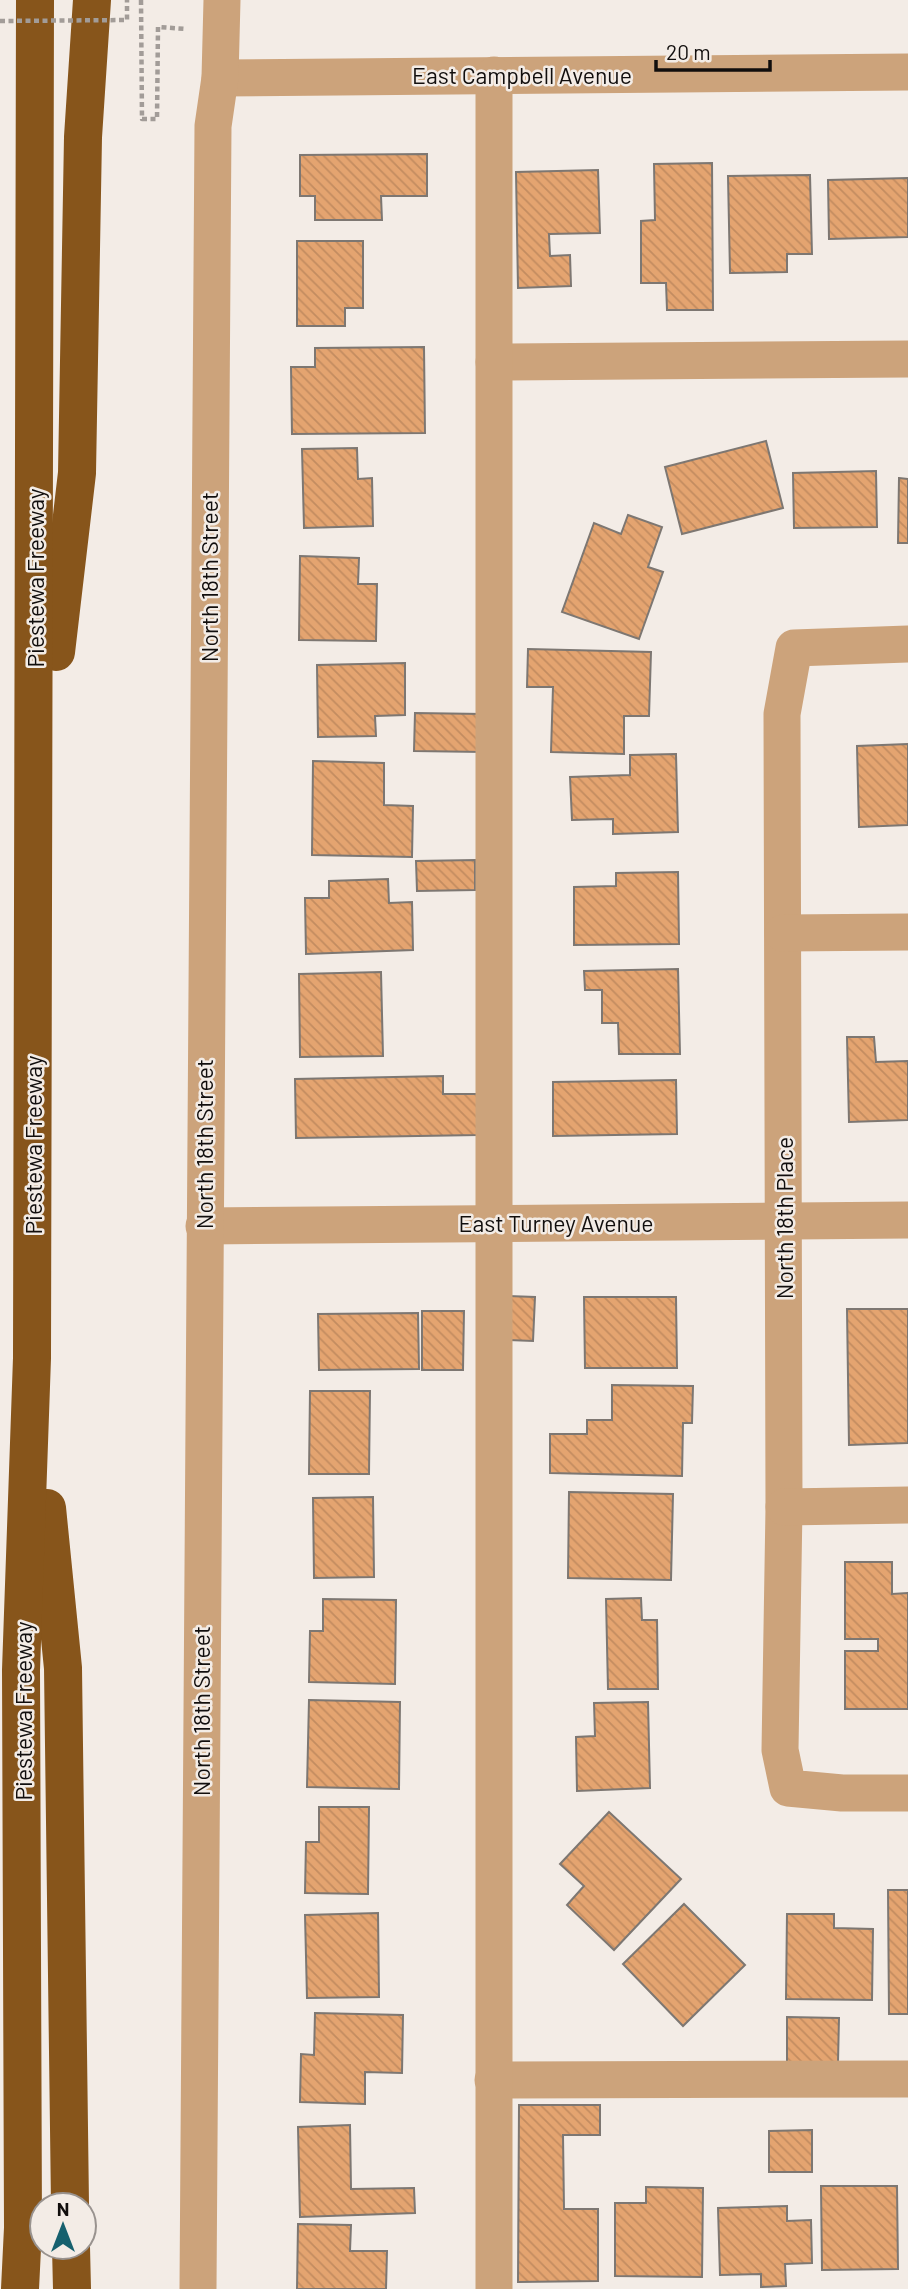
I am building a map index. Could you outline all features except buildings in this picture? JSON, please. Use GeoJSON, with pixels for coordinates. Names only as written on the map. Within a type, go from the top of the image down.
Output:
{"type":"FeatureCollection","features":[{"type":"Feature","properties":{"kind":"highway","name":"Piestewa Freeway"},"geometry":{"type":"LineString","coordinates":[[20,2289],[23,2228],[22,1670],[32,1358],[35,0]]}},
{"type":"Feature","properties":{"kind":"highway"},"geometry":{"type":"LineString","coordinates":[[34,838],[77,473],[83,137],[92,0]]}},
{"type":"Feature","properties":{"kind":"highway"},"geometry":{"type":"LineString","coordinates":[[32,1358],[63,1668],[71,2191]]}},
{"type":"Feature","properties":{"kind":"highway"},"geometry":{"type":"LineString","coordinates":[[71,2261],[72,2289]]}},
{"type":"Feature","properties":{"kind":"street","name":"North 18th Street"},"geometry":{"type":"LineString","coordinates":[[198,2289],[213,126],[220,78],[222,15]]}},
{"type":"Feature","properties":{"kind":"street","name":"East Campbell Avenue"},"geometry":{"type":"LineString","coordinates":[[220,78],[908,72]]}},
{"type":"Feature","properties":{"kind":"street"},"geometry":{"type":"LineString","coordinates":[[494,75],[494,2289]]}},
{"type":"Feature","properties":{"kind":"street"},"geometry":{"type":"LineString","coordinates":[[494,362],[908,359]]}},
{"type":"Feature","properties":{"kind":"street","name":"North 18th Place"},"geometry":{"type":"LineString","coordinates":[[908,644],[794,648],[782,714],[784,1221],[780,1750],[788,1788],[842,1793],[908,1793]]}},
{"type":"Feature","properties":{"kind":"street"},"geometry":{"type":"LineString","coordinates":[[783,933],[908,932]]}},
{"type":"Feature","properties":{"kind":"street","name":"East Turney Avenue"},"geometry":{"type":"LineString","coordinates":[[204,1226],[908,1220]]}},
{"type":"Feature","properties":{"kind":"street"},"geometry":{"type":"LineString","coordinates":[[783,1507],[908,1505]]}},
{"type":"Feature","properties":{"kind":"street"},"geometry":{"type":"LineString","coordinates":[[493,2080],[908,2079]]}},
{"type":"Feature","properties":{"kind":"path"},"geometry":{"type":"LineString","coordinates":[[0,22],[127,20],[127,0]]}},
{"type":"Feature","properties":{"kind":"path"},"geometry":{"type":"LineString","coordinates":[[141,0],[142,119],[158,119],[158,27],[222,15]]}}]}
